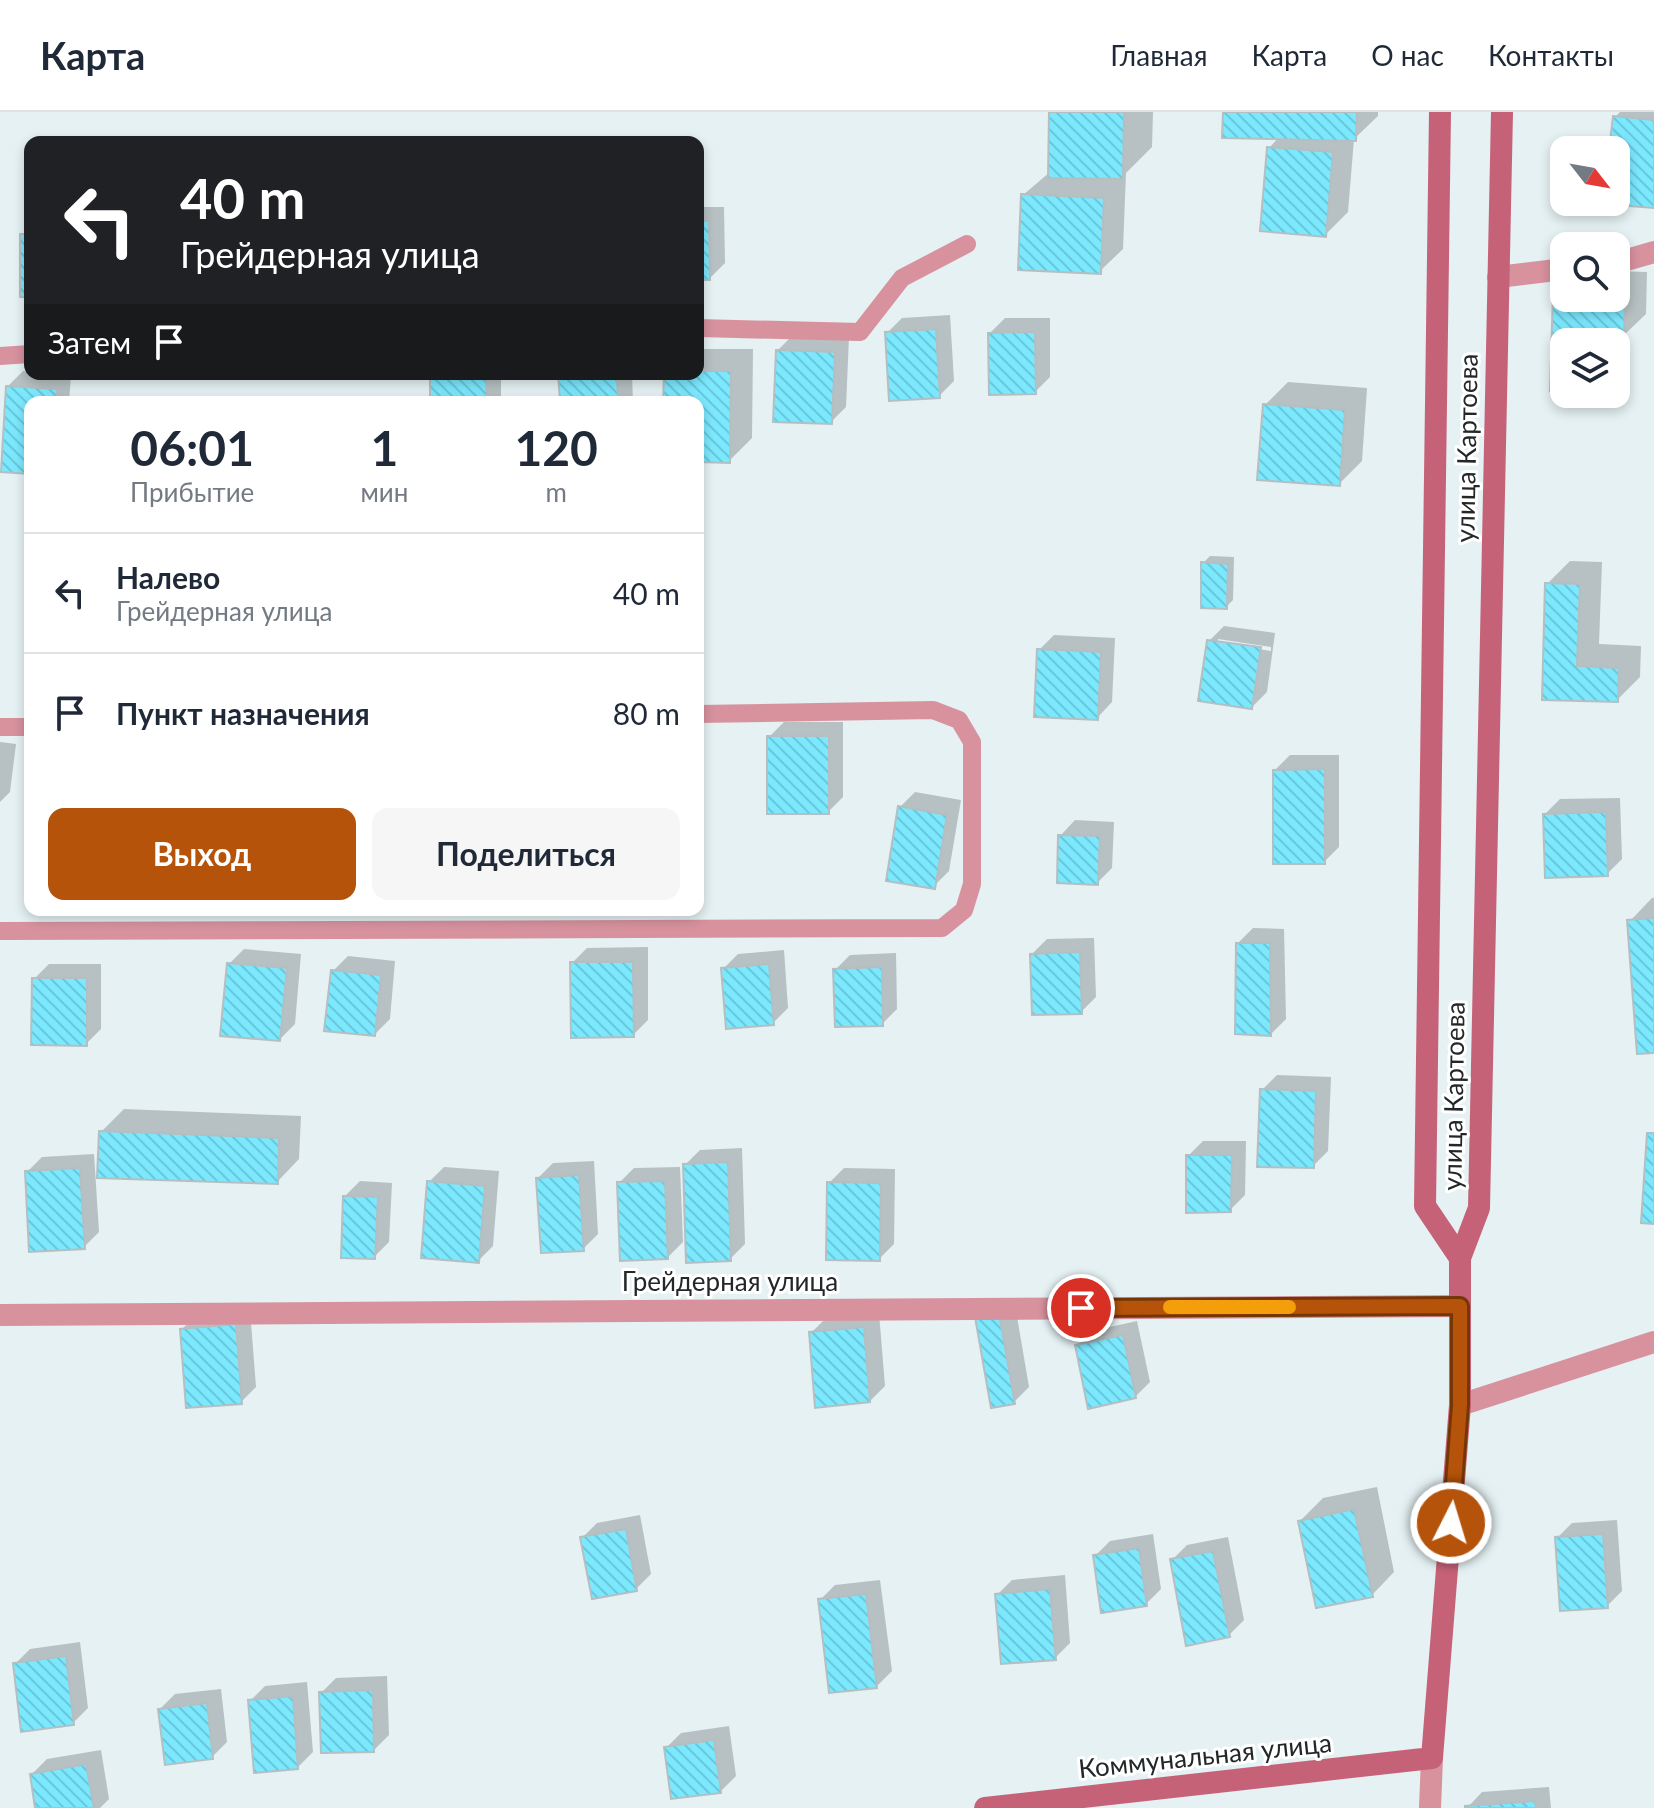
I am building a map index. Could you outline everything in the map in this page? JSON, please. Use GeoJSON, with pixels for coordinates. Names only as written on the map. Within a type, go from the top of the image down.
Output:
{"type":"FeatureCollection","features":[{"type":"Feature","properties":{"kind":"main road","name":"улица Картоева"},"geometry":{"type":"LineString","coordinates":[[1440,112],[1425,1206],[1460,1258]]}},
{"type":"Feature","properties":{"kind":"main road","name":"улица Картоева"},"geometry":{"type":"LineString","coordinates":[[1460,1258],[1479,1208],[1502,112]]}},
{"type":"Feature","properties":{"kind":"main road"},"geometry":{"type":"LineString","coordinates":[[1432,1758],[1460,1405],[1460,1258]]}},
{"type":"Feature","properties":{"kind":"main road","name":"Коммунальная улица"},"geometry":{"type":"LineString","coordinates":[[988,1808],[1432,1758]]}},
{"type":"Feature","properties":{"kind":"street"},"geometry":{"type":"LineString","coordinates":[[1630,259],[1654,252]]}},
{"type":"Feature","properties":{"kind":"street"},"geometry":{"type":"LineString","coordinates":[[1498,277],[1550,271]]}},
{"type":"Feature","properties":{"kind":"street","name":"Грейдерная улица"},"geometry":{"type":"LineString","coordinates":[[0,1315],[1460,1306]]}},
{"type":"Feature","properties":{"kind":"street"},"geometry":{"type":"LineString","coordinates":[[1460,1405],[1654,1342]]}},
{"type":"Feature","properties":{"kind":"street"},"geometry":{"type":"LineString","coordinates":[[1430,1808],[1432,1758]]}},
{"type":"Feature","properties":{"kind":"lane"},"geometry":{"type":"LineString","coordinates":[[704,328],[860,332],[902,278],[967,244]]}},
{"type":"Feature","properties":{"kind":"lane"},"geometry":{"type":"LineString","coordinates":[[0,356],[24,354]]}},
{"type":"Feature","properties":{"kind":"lane"},"geometry":{"type":"LineString","coordinates":[[0,931],[942,928],[964,910],[972,884],[972,742],[959,720],[933,710],[704,714]]}},
{"type":"Feature","properties":{"kind":"lane"},"geometry":{"type":"LineString","coordinates":[[0,727],[24,727]]}},
{"type":"Feature","properties":{"kind":"building"},"geometry":{"type":"Polygon","coordinates":[[[1049,112],[1124,112],[1123,179],[1048,178],[1049,112]]]}},
{"type":"Feature","properties":{"kind":"building"},"geometry":{"type":"Polygon","coordinates":[[[1223,112],[1357,112],[1356,141],[1222,138],[1223,112]]]}},
{"type":"Feature","properties":{"kind":"building"},"geometry":{"type":"Polygon","coordinates":[[[1613,116],[1654,120],[1654,208],[1630,206],[1630,136],[1611,136],[1613,116]]]}},
{"type":"Feature","properties":{"kind":"building"},"geometry":{"type":"Polygon","coordinates":[[[1267,147],[1333,152],[1326,237],[1260,231],[1267,147]]]}},
{"type":"Feature","properties":{"kind":"building"},"geometry":{"type":"Polygon","coordinates":[[[1021,194],[1104,198],[1101,274],[1018,270],[1021,194]]]}},
{"type":"Feature","properties":{"kind":"building"},"geometry":{"type":"Polygon","coordinates":[[[704,221],[709,221],[710,280],[704,280],[704,221]]]}},
{"type":"Feature","properties":{"kind":"building"},"geometry":{"type":"Polygon","coordinates":[[[20,234],[24,234],[24,297],[20,297],[20,234]]]}},
{"type":"Feature","properties":{"kind":"building"},"geometry":{"type":"Polygon","coordinates":[[[1552,312],[1625,312],[1624,328],[1552,328],[1552,312]]]}},
{"type":"Feature","properties":{"kind":"building"},"geometry":{"type":"Polygon","coordinates":[[[936,329],[940,398],[889,401],[885,332],[936,329]]]}},
{"type":"Feature","properties":{"kind":"building"},"geometry":{"type":"Polygon","coordinates":[[[1035,332],[1036,394],[989,395],[988,333],[1035,332]]]}},
{"type":"Feature","properties":{"kind":"building"},"geometry":{"type":"Polygon","coordinates":[[[776,350],[835,352],[832,424],[773,422],[776,350]]]}},
{"type":"Feature","properties":{"kind":"building"},"geometry":{"type":"Polygon","coordinates":[[[704,371],[731,371],[730,463],[704,462],[704,396],[663,396],[664,380],[704,380],[704,371]]]}},
{"type":"Feature","properties":{"kind":"building"},"geometry":{"type":"Polygon","coordinates":[[[430,380],[486,380],[487,396],[430,396],[430,380]]]}},
{"type":"Feature","properties":{"kind":"building"},"geometry":{"type":"Polygon","coordinates":[[[558,380],[617,380],[618,396],[560,396],[558,380]]]}},
{"type":"Feature","properties":{"kind":"building"},"geometry":{"type":"Polygon","coordinates":[[[6,386],[57,389],[56,396],[24,396],[24,474],[1,472],[6,386]]]}},
{"type":"Feature","properties":{"kind":"building"},"geometry":{"type":"Polygon","coordinates":[[[1263,404],[1345,410],[1340,486],[1257,480],[1263,404]]]}},
{"type":"Feature","properties":{"kind":"building"},"geometry":{"type":"Polygon","coordinates":[[[1201,562],[1228,564],[1227,609],[1201,608],[1201,562]]]}},
{"type":"Feature","properties":{"kind":"building"},"geometry":{"type":"Polygon","coordinates":[[[1545,583],[1580,584],[1577,666],[1619,668],[1618,702],[1542,700],[1545,583]]]}},
{"type":"Feature","properties":{"kind":"building"},"geometry":{"type":"Polygon","coordinates":[[[1207,640],[1261,647],[1252,709],[1198,701],[1207,640]]]}},
{"type":"Feature","properties":{"kind":"building"},"geometry":{"type":"Polygon","coordinates":[[[1037,649],[1101,652],[1098,720],[1034,717],[1037,649]]]}},
{"type":"Feature","properties":{"kind":"building"},"geometry":{"type":"Polygon","coordinates":[[[767,736],[829,736],[829,814],[767,814],[767,736]]]}},
{"type":"Feature","properties":{"kind":"building"},"geometry":{"type":"Polygon","coordinates":[[[1325,769],[1325,864],[1273,864],[1273,770],[1325,769]]]}},
{"type":"Feature","properties":{"kind":"building"},"geometry":{"type":"Polygon","coordinates":[[[898,806],[947,815],[935,889],[886,881],[898,806]]]}},
{"type":"Feature","properties":{"kind":"building"},"geometry":{"type":"Polygon","coordinates":[[[1606,812],[1608,876],[1545,878],[1543,814],[1606,812]]]}},
{"type":"Feature","properties":{"kind":"building"},"geometry":{"type":"Polygon","coordinates":[[[1058,835],[1100,836],[1098,885],[1057,883],[1058,835]]]}},
{"type":"Feature","properties":{"kind":"building"},"geometry":{"type":"Polygon","coordinates":[[[1654,918],[1654,1053],[1637,1054],[1627,920],[1654,918]]]}},
{"type":"Feature","properties":{"kind":"building"},"geometry":{"type":"Polygon","coordinates":[[[1236,943],[1270,943],[1271,1036],[1235,1034],[1236,943]]]}},
{"type":"Feature","properties":{"kind":"building"},"geometry":{"type":"Polygon","coordinates":[[[1080,952],[1082,1014],[1032,1015],[1030,954],[1080,952]]]}},
{"type":"Feature","properties":{"kind":"building"},"geometry":{"type":"Polygon","coordinates":[[[570,962],[633,962],[634,1037],[571,1038],[570,962]]]}},
{"type":"Feature","properties":{"kind":"building"},"geometry":{"type":"Polygon","coordinates":[[[227,963],[287,968],[280,1041],[220,1036],[227,963]]]}},
{"type":"Feature","properties":{"kind":"building"},"geometry":{"type":"Polygon","coordinates":[[[769,964],[774,1025],[726,1029],[721,968],[769,964]]]}},
{"type":"Feature","properties":{"kind":"building"},"geometry":{"type":"Polygon","coordinates":[[[882,967],[883,1026],[835,1027],[833,969],[882,967]]]}},
{"type":"Feature","properties":{"kind":"building"},"geometry":{"type":"Polygon","coordinates":[[[331,970],[381,975],[375,1036],[324,1031],[331,970]]]}},
{"type":"Feature","properties":{"kind":"building"},"geometry":{"type":"Polygon","coordinates":[[[32,978],[87,978],[87,1046],[31,1045],[32,978]]]}},
{"type":"Feature","properties":{"kind":"building"},"geometry":{"type":"Polygon","coordinates":[[[1260,1089],[1316,1091],[1314,1168],[1257,1167],[1260,1089]]]}},
{"type":"Feature","properties":{"kind":"building"},"geometry":{"type":"Polygon","coordinates":[[[99,1131],[279,1138],[278,1184],[97,1178],[99,1131]]]}},
{"type":"Feature","properties":{"kind":"building"},"geometry":{"type":"Polygon","coordinates":[[[1647,1133],[1654,1133],[1654,1224],[1641,1223],[1647,1133]]]}},
{"type":"Feature","properties":{"kind":"building"},"geometry":{"type":"Polygon","coordinates":[[[1186,1155],[1232,1155],[1231,1212],[1186,1213],[1186,1155]]]}},
{"type":"Feature","properties":{"kind":"building"},"geometry":{"type":"Polygon","coordinates":[[[728,1162],[731,1261],[686,1263],[683,1164],[728,1162]]]}},
{"type":"Feature","properties":{"kind":"building"},"geometry":{"type":"Polygon","coordinates":[[[80,1168],[85,1249],[29,1252],[25,1171],[80,1168]]]}},
{"type":"Feature","properties":{"kind":"building"},"geometry":{"type":"Polygon","coordinates":[[[579,1175],[584,1251],[541,1253],[536,1178],[579,1175]]]}},
{"type":"Feature","properties":{"kind":"building"},"geometry":{"type":"Polygon","coordinates":[[[427,1181],[485,1186],[479,1263],[421,1258],[427,1181]]]}},
{"type":"Feature","properties":{"kind":"building"},"geometry":{"type":"Polygon","coordinates":[[[665,1181],[668,1259],[620,1261],[617,1182],[665,1181]]]}},
{"type":"Feature","properties":{"kind":"building"},"geometry":{"type":"Polygon","coordinates":[[[827,1182],[881,1183],[880,1261],[826,1260],[827,1182]]]}},
{"type":"Feature","properties":{"kind":"building"},"geometry":{"type":"Polygon","coordinates":[[[343,1196],[378,1197],[375,1259],[341,1258],[343,1196]]]}},
{"type":"Feature","properties":{"kind":"building"},"geometry":{"type":"Polygon","coordinates":[[[999,1313],[1015,1404],[991,1408],[975,1317],[999,1313]]]}},
{"type":"Feature","properties":{"kind":"building"},"geometry":{"type":"Polygon","coordinates":[[[236,1324],[242,1404],[186,1408],[180,1329],[236,1324]]]}},
{"type":"Feature","properties":{"kind":"building"},"geometry":{"type":"Polygon","coordinates":[[[864,1327],[870,1402],[815,1408],[809,1332],[864,1327]]]}},
{"type":"Feature","properties":{"kind":"building"},"geometry":{"type":"Polygon","coordinates":[[[1123,1335],[1136,1398],[1088,1409],[1075,1345],[1123,1335]]]}},
{"type":"Feature","properties":{"kind":"building"},"geometry":{"type":"Polygon","coordinates":[[[1354,1509],[1373,1597],[1316,1608],[1298,1521],[1354,1509]]]}},
{"type":"Feature","properties":{"kind":"building"},"geometry":{"type":"Polygon","coordinates":[[[626,1529],[637,1591],[592,1599],[580,1537],[626,1529]]]}},
{"type":"Feature","properties":{"kind":"building"},"geometry":{"type":"Polygon","coordinates":[[[1603,1534],[1608,1608],[1560,1611],[1555,1537],[1603,1534]]]}},
{"type":"Feature","properties":{"kind":"building"},"geometry":{"type":"Polygon","coordinates":[[[1139,1548],[1147,1606],[1101,1613],[1093,1555],[1139,1548]]]}},
{"type":"Feature","properties":{"kind":"building"},"geometry":{"type":"Polygon","coordinates":[[[1213,1551],[1230,1637],[1186,1646],[1170,1559],[1213,1551]]]}},
{"type":"Feature","properties":{"kind":"building"},"geometry":{"type":"Polygon","coordinates":[[[1050,1589],[1056,1660],[1001,1664],[995,1594],[1050,1589]]]}},
{"type":"Feature","properties":{"kind":"building"},"geometry":{"type":"Polygon","coordinates":[[[866,1594],[877,1688],[829,1693],[818,1599],[866,1594]]]}},
{"type":"Feature","properties":{"kind":"building"},"geometry":{"type":"Polygon","coordinates":[[[66,1656],[74,1725],[21,1732],[13,1663],[66,1656]]]}},
{"type":"Feature","properties":{"kind":"building"},"geometry":{"type":"Polygon","coordinates":[[[373,1690],[374,1752],[321,1753],[319,1692],[373,1690]]]}},
{"type":"Feature","properties":{"kind":"building"},"geometry":{"type":"Polygon","coordinates":[[[293,1696],[298,1769],[254,1773],[248,1700],[293,1696]]]}},
{"type":"Feature","properties":{"kind":"building"},"geometry":{"type":"Polygon","coordinates":[[[207,1703],[213,1759],[165,1765],[158,1709],[207,1703]]]}},
{"type":"Feature","properties":{"kind":"building"},"geometry":{"type":"Polygon","coordinates":[[[714,1740],[721,1793],[671,1799],[664,1747],[714,1740]]]}},
{"type":"Feature","properties":{"kind":"building"},"geometry":{"type":"Polygon","coordinates":[[[86,1764],[94,1808],[35,1808],[30,1774],[86,1764]]]}},
{"type":"Feature","properties":{"kind":"building"},"geometry":{"type":"Polygon","coordinates":[[[1535,1801],[1536,1808],[1465,1808],[1465,1806],[1535,1801]]]}},
{"type":"Feature","properties":{"kind":"slow traffic"},"geometry":{"type":"LineString","coordinates":[[1170,1307],[1289,1307]]}},
{"type":"Feature","properties":{"kind":"route"},"geometry":{"type":"LineString","coordinates":[[1081,1308],[1460,1306],[1460,1405],[1451,1523]]}}]}
